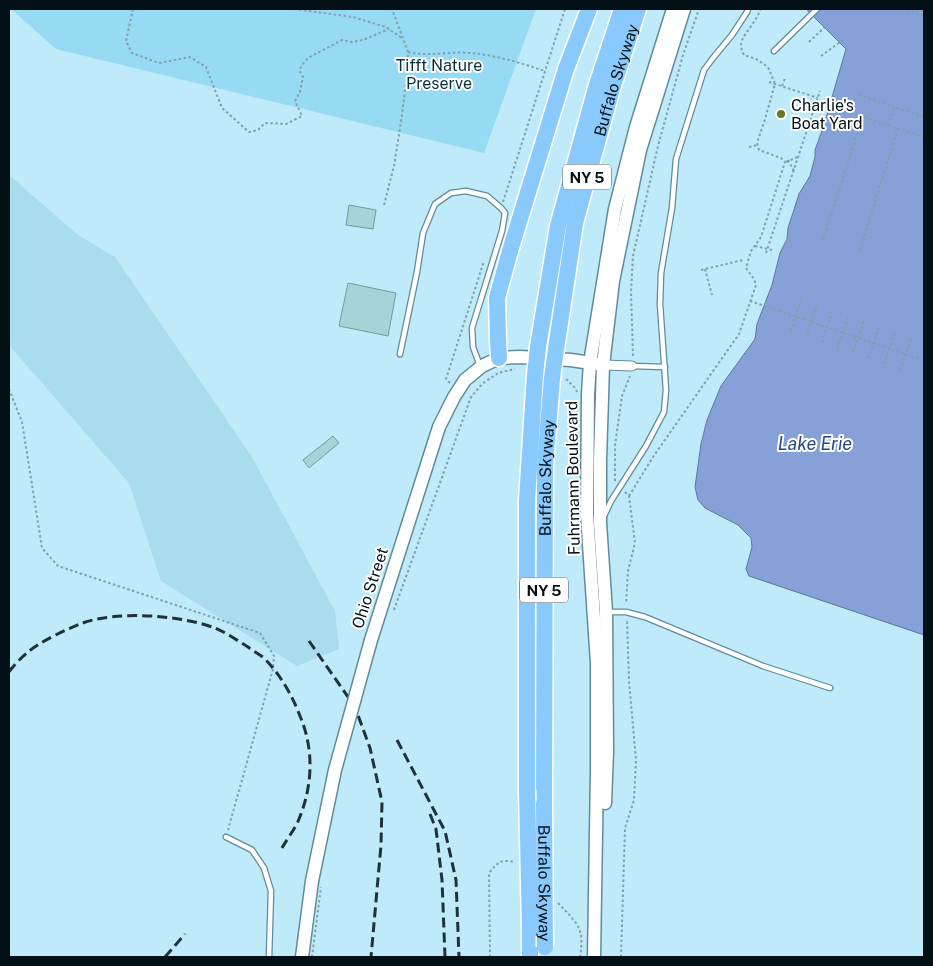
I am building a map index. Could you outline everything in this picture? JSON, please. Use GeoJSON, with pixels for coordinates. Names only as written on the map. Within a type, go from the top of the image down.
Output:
{"type":"FeatureCollection","features":[{"type":"Feature","properties":{"kind":"highway"},"geometry":{"type":"LineString","coordinates":[[499,358],[497,298],[566,69],[589,9]]}},
{"type":"Feature","properties":{"kind":"highway","name":"Buffalo Skyway"},"geometry":{"type":"LineString","coordinates":[[530,957],[527,789],[528,500],[535,375],[558,226],[596,88],[622,9]]}},
{"type":"Feature","properties":{"kind":"highway","name":"Buffalo Skyway"},"geometry":{"type":"LineString","coordinates":[[545,952],[544,465],[557,377],[556,349],[574,223],[611,92],[638,9]]}},
{"type":"Feature","properties":{"kind":"street","name":"Fuhrmann Boulevard"},"geometry":{"type":"LineString","coordinates":[[594,957],[597,663],[600,613],[588,514],[588,394],[590,363],[615,209],[636,127],[673,9]]}},
{"type":"Feature","properties":{"kind":"street","name":"Fuhrmann Boulevard"},"geometry":{"type":"LineString","coordinates":[[602,957],[607,751],[600,613],[600,460],[603,365],[613,282],[640,150],[684,9]]}},
{"type":"Feature","properties":{"kind":"street","name":"Ohio Street"},"geometry":{"type":"LineString","coordinates":[[302,957],[312,881],[335,770],[371,640],[439,426],[454,396],[464,380],[480,367],[499,358],[520,357],[571,360],[603,365]]}},
{"type":"Feature","properties":{"kind":"street"},"geometry":{"type":"LineString","coordinates":[[603,365],[631,370]]}},
{"type":"Feature","properties":{"kind":"lane"},"geometry":{"type":"LineString","coordinates":[[600,528],[611,501],[646,446],[664,412],[666,390],[660,304],[661,273],[672,208],[676,159],[704,70],[732,35],[748,9]]}},
{"type":"Feature","properties":{"kind":"lane"},"geometry":{"type":"LineString","coordinates":[[774,51],[817,9]]}},
{"type":"Feature","properties":{"kind":"lane"},"geometry":{"type":"LineString","coordinates":[[400,354],[423,233],[435,204],[451,193],[466,190],[486,196],[505,213],[502,231],[472,328],[473,347],[480,367]]}},
{"type":"Feature","properties":{"kind":"lane"},"geometry":{"type":"LineString","coordinates":[[631,370],[665,367]]}},
{"type":"Feature","properties":{"kind":"lane"},"geometry":{"type":"LineString","coordinates":[[600,613],[626,612],[645,617],[763,666],[830,688]]}},
{"type":"Feature","properties":{"kind":"lane"},"geometry":{"type":"LineString","coordinates":[[226,837],[252,850],[264,868],[271,892],[269,957]]}},
{"type":"Feature","properties":{"kind":"path"},"geometry":{"type":"LineString","coordinates":[[133,9],[126,41],[132,53],[159,63],[190,58],[206,67],[222,108],[249,132],[258,130],[265,123],[286,124],[302,116],[295,101],[300,92],[303,77],[300,72],[301,66],[308,58],[342,40],[352,42],[363,40],[389,29]]}},
{"type":"Feature","properties":{"kind":"path"},"geometry":{"type":"LineString","coordinates":[[294,9],[353,17],[389,29],[403,39]]}},
{"type":"Feature","properties":{"kind":"path"},"geometry":{"type":"LineString","coordinates":[[384,205],[394,166],[401,122],[408,52],[392,9]]}},
{"type":"Feature","properties":{"kind":"path"},"geometry":{"type":"LineString","coordinates":[[503,202],[565,9]]}},
{"type":"Feature","properties":{"kind":"path"},"geometry":{"type":"LineString","coordinates":[[634,355],[631,292],[633,256],[658,146],[683,55],[699,9]]}},
{"type":"Feature","properties":{"kind":"path"},"geometry":{"type":"LineString","coordinates":[[761,9],[742,38],[741,50],[744,55],[756,59],[768,67],[775,84],[774,93],[756,143],[759,150],[787,161],[794,171]]}},
{"type":"Feature","properties":{"kind":"path"},"geometry":{"type":"LineString","coordinates":[[902,9],[924,16]]}},
{"type":"Feature","properties":{"kind":"path"},"geometry":{"type":"LineString","coordinates":[[809,42],[828,24]]}},
{"type":"Feature","properties":{"kind":"path"},"geometry":{"type":"LineString","coordinates":[[821,56],[843,40]]}},
{"type":"Feature","properties":{"kind":"path"},"geometry":{"type":"LineString","coordinates":[[408,52],[418,54],[469,53],[517,61],[545,71]]}},
{"type":"Feature","properties":{"kind":"path"},"geometry":{"type":"LineString","coordinates":[[782,86],[785,78]]}},
{"type":"Feature","properties":{"kind":"path"},"geometry":{"type":"LineString","coordinates":[[769,82],[924,136]]}},
{"type":"Feature","properties":{"kind":"path"},"geometry":{"type":"LineString","coordinates":[[766,253],[800,156],[820,91]]}},
{"type":"Feature","properties":{"kind":"path"},"geometry":{"type":"LineString","coordinates":[[859,95],[924,117]]}},
{"type":"Feature","properties":{"kind":"path"},"geometry":{"type":"LineString","coordinates":[[888,125],[895,107]]}},
{"type":"Feature","properties":{"kind":"path"},"geometry":{"type":"LineString","coordinates":[[822,240],[863,116]]}},
{"type":"Feature","properties":{"kind":"path"},"geometry":{"type":"LineString","coordinates":[[860,250],[898,128]]}},
{"type":"Feature","properties":{"kind":"path"},"geometry":{"type":"LineString","coordinates":[[749,147],[757,144]]}},
{"type":"Feature","properties":{"kind":"path"},"geometry":{"type":"LineString","coordinates":[[787,161],[800,156]]}},
{"type":"Feature","properties":{"kind":"path"},"geometry":{"type":"LineString","coordinates":[[629,496],[653,457],[739,334],[756,285],[746,268],[751,251],[761,237],[787,161]]}},
{"type":"Feature","properties":{"kind":"path"},"geometry":{"type":"LineString","coordinates":[[755,246],[772,250]]}},
{"type":"Feature","properties":{"kind":"path"},"geometry":{"type":"LineString","coordinates":[[701,270],[743,259]]}},
{"type":"Feature","properties":{"kind":"path"},"geometry":{"type":"LineString","coordinates":[[447,380],[484,261]]}},
{"type":"Feature","properties":{"kind":"path"},"geometry":{"type":"LineString","coordinates":[[705,269],[712,295]]}},
{"type":"Feature","properties":{"kind":"path"},"geometry":{"type":"LineString","coordinates":[[791,331],[801,300]]}},
{"type":"Feature","properties":{"kind":"path"},"geometry":{"type":"LineString","coordinates":[[750,301],[920,359]]}},
{"type":"Feature","properties":{"kind":"path"},"geometry":{"type":"LineString","coordinates":[[806,336],[817,306]]}},
{"type":"Feature","properties":{"kind":"path"},"geometry":{"type":"LineString","coordinates":[[822,342],[832,311]]}},
{"type":"Feature","properties":{"kind":"path"},"geometry":{"type":"LineString","coordinates":[[837,348],[849,316]]}},
{"type":"Feature","properties":{"kind":"path"},"geometry":{"type":"LineString","coordinates":[[853,352],[864,322]]}},
{"type":"Feature","properties":{"kind":"path"},"geometry":{"type":"LineString","coordinates":[[868,358],[879,326]]}},
{"type":"Feature","properties":{"kind":"path"},"geometry":{"type":"LineString","coordinates":[[884,364],[895,332]]}},
{"type":"Feature","properties":{"kind":"path"},"geometry":{"type":"LineString","coordinates":[[900,370],[912,338]]}},
{"type":"Feature","properties":{"kind":"path"},"geometry":{"type":"LineString","coordinates":[[392,615],[470,397],[482,384],[498,373],[517,369]]}},
{"type":"Feature","properties":{"kind":"path"},"geometry":{"type":"LineString","coordinates":[[616,484],[614,476],[615,445],[622,396],[631,370]]}},
{"type":"Feature","properties":{"kind":"path"},"geometry":{"type":"LineString","coordinates":[[557,377],[574,388],[577,394]]}},
{"type":"Feature","properties":{"kind":"path"},"geometry":{"type":"LineString","coordinates":[[9,389],[22,422],[42,548],[58,566],[260,633],[274,656],[270,678],[226,837]]}},
{"type":"Feature","properties":{"kind":"path"},"geometry":{"type":"LineString","coordinates":[[616,396],[622,396]]}},
{"type":"Feature","properties":{"kind":"path"},"geometry":{"type":"LineString","coordinates":[[623,490],[629,496],[635,543],[628,571],[626,604]]}},
{"type":"Feature","properties":{"kind":"path"},"geometry":{"type":"LineString","coordinates":[[621,957],[625,828],[634,800],[636,760],[627,624]]}},
{"type":"Feature","properties":{"kind":"shaded area"},"geometry":{"type":"Polygon","coordinates":[[[9,175],[78,235],[115,257],[252,457],[335,611],[339,649],[297,666],[161,581],[129,483],[9,345],[9,175]]]}},
{"type":"Feature","properties":{"kind":"green space","name":"Tifft Nature Preserve"},"geometry":{"type":"Polygon","coordinates":[[[11,9],[536,9],[484,153],[56,49],[11,9]]]}},
{"type":"Feature","properties":{"kind":"water","name":"Lake Erie"},"geometry":{"type":"Polygon","coordinates":[[[806,9],[924,9],[924,635],[749,576],[746,569],[752,547],[751,538],[738,525],[705,508],[698,500],[695,487],[701,444],[707,420],[721,386],[755,339],[757,324],[772,285],[780,253],[787,239],[788,228],[799,194],[810,176],[815,150],[846,49],[806,9]]]}},
{"type":"Feature","properties":{"kind":"building"},"geometry":{"type":"Polygon","coordinates":[[[349,205],[376,210],[373,229],[346,225],[349,205]]]}},
{"type":"Feature","properties":{"kind":"building"},"geometry":{"type":"Polygon","coordinates":[[[348,283],[396,293],[388,336],[339,326],[348,283]]]}},
{"type":"Feature","properties":{"kind":"building"},"geometry":{"type":"Polygon","coordinates":[[[333,436],[339,443],[309,468],[303,460],[333,436]]]}},
{"type":"Feature","properties":{"kind":"railway"},"geometry":{"type":"LineString","coordinates":[[9,672],[27,653],[52,637],[80,624],[111,617],[148,616],[184,620],[215,628],[248,647],[264,658],[285,685],[300,716],[308,741],[310,767],[304,806],[297,823],[282,848]]}},
{"type":"Feature","properties":{"kind":"railway"},"geometry":{"type":"LineString","coordinates":[[309,641],[355,707],[370,748],[382,802],[381,845],[371,957]]}},
{"type":"Feature","properties":{"kind":"railway"},"geometry":{"type":"LineString","coordinates":[[397,740],[445,831],[456,880],[459,957]]}},
{"type":"Feature","properties":{"kind":"railway"},"geometry":{"type":"LineString","coordinates":[[430,814],[436,829],[442,880],[445,957]]}},
{"type":"Feature","properties":{"kind":"railway"},"geometry":{"type":"LineString","coordinates":[[165,957],[185,934]]}},
{"type":"Feature","properties":{"kind":"place","name":"Charlie's Boat Yard"},"geometry":{"type":"Point","coordinates":[781,114]}}]}
